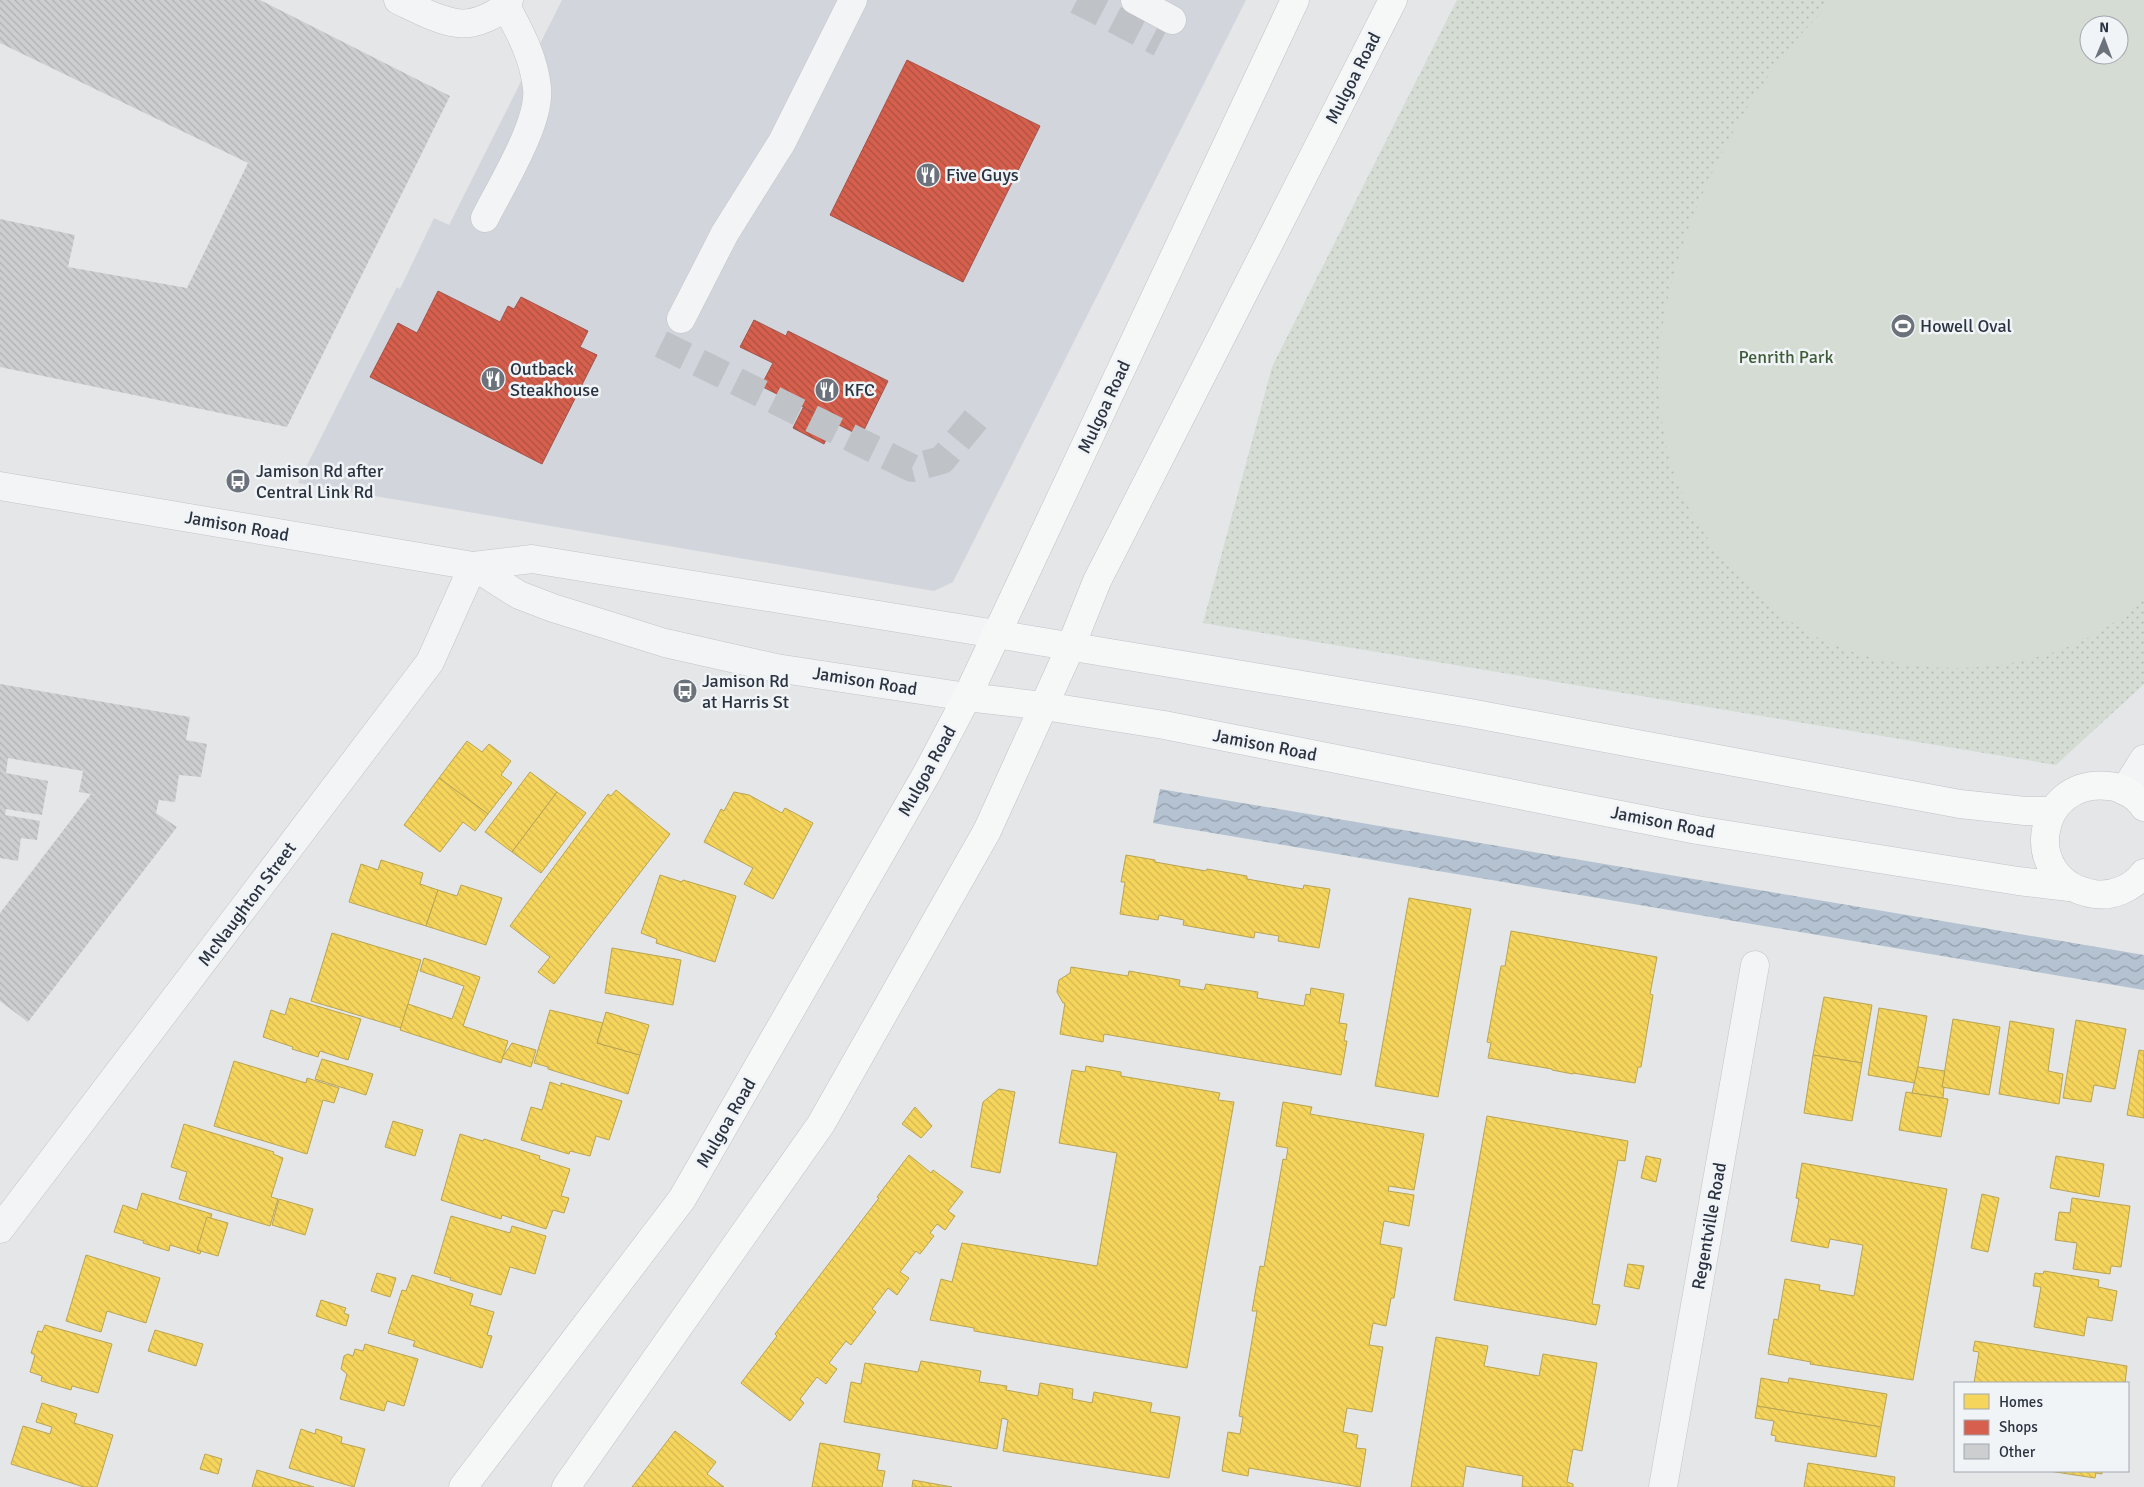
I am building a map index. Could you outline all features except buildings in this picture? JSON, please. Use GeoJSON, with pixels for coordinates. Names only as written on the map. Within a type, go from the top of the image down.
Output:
{"type":"FeatureCollection","features":[{"type":"Feature","properties":{"kind":"main road","name":"Mulgoa Road"},"geometry":{"type":"LineString","coordinates":[[462,1487],[682,1199],[928,773],[968,697],[1295,0]]}},
{"type":"Feature","properties":{"kind":"main road","name":"Mulgoa Road"},"geometry":{"type":"LineString","coordinates":[[566,1487],[821,1124],[987,831],[1044,706],[1097,582],[1393,0]]}},
{"type":"Feature","properties":{"kind":"main road","name":"Jamison Road"},"geometry":{"type":"LineString","coordinates":[[996,634],[1470,713],[1960,804],[2025,812],[2052,811]]}},
{"type":"Feature","properties":{"kind":"main road","name":"Jamison Road"},"geometry":{"type":"LineString","coordinates":[[968,697],[1044,706],[1164,725],[1697,830],[2018,882],[2069,886]]}},
{"type":"Feature","properties":{"kind":"main road"},"geometry":{"type":"LineString","coordinates":[[2134,799],[2114,786],[2096,784],[2078,789],[2064,798],[2052,811],[2046,827],[2044,844],[2048,861],[2057,875],[2069,886],[2084,893],[2100,895],[2116,893],[2139,882]]}},
{"type":"Feature","properties":{"kind":"street"},"geometry":{"type":"LineString","coordinates":[[398,0],[422,12],[459,24],[490,17],[507,3],[529,52],[538,90],[532,123],[485,218]]}},
{"type":"Feature","properties":{"kind":"street"},"geometry":{"type":"LineString","coordinates":[[681,319],[724,234],[782,142],[853,0]]}},
{"type":"Feature","properties":{"kind":"street"},"geometry":{"type":"LineString","coordinates":[[1135,0],[1172,20]]}},
{"type":"Feature","properties":{"kind":"street","name":"Jamison Road"},"geometry":{"type":"LineString","coordinates":[[0,486],[473,566],[532,559],[996,634]]}},
{"type":"Feature","properties":{"kind":"street","name":"Jamison Road"},"geometry":{"type":"LineString","coordinates":[[473,566],[519,594],[553,608],[665,643],[776,668],[968,697]]}},
{"type":"Feature","properties":{"kind":"street","name":"McNaughton Street"},"geometry":{"type":"LineString","coordinates":[[0,1229],[430,662],[473,566]]}},
{"type":"Feature","properties":{"kind":"street"},"geometry":{"type":"LineString","coordinates":[[2134,799],[2144,759]]}},
{"type":"Feature","properties":{"kind":"street","name":"Regentville Road"},"geometry":{"type":"LineString","coordinates":[[1663,1487],[1755,965]]}},
{"type":"Feature","properties":{"kind":"shaded area"},"geometry":{"type":"Polygon","coordinates":[[[562,0],[1246,0],[953,582],[934,591],[298,483],[397,287],[400,289],[434,218],[449,225],[562,0]]]}},
{"type":"Feature","properties":{"kind":"green space","name":"Penrith Park"},"geometry":{"type":"Polygon","coordinates":[[[1457,0],[2144,0],[2144,684],[2056,765],[1203,623],[1272,367],[1457,0]]]}},
{"type":"Feature","properties":{"kind":"green space","name":"Howell Oval"},"geometry":{"type":"Polygon","coordinates":[[[1833,0],[2144,0],[2144,600],[2118,620],[2080,642],[2039,657],[2006,664],[1938,668],[1904,664],[1871,657],[1839,647],[1793,623],[1750,585],[1712,544],[1685,501],[1668,453],[1659,397],[1659,353],[1666,306],[1678,258],[1695,210],[1716,164],[1740,120],[1766,80],[1807,28],[1833,0]]]}},
{"type":"Feature","properties":{"kind":"water"},"geometry":{"type":"Polygon","coordinates":[[[1160,789],[2144,955],[2144,990],[1153,823],[1160,789]]]}},
{"type":"Feature","properties":{"kind":"tunnel"},"geometry":{"type":"LineString","coordinates":[[1077,0],[1160,43]]}},
{"type":"Feature","properties":{"kind":"tunnel"},"geometry":{"type":"LineString","coordinates":[[661,344],[912,468],[942,460],[979,415]]}},
{"type":"Feature","properties":{"kind":"place","name":"Five Guys"},"geometry":{"type":"Point","coordinates":[928,175]}},
{"type":"Feature","properties":{"kind":"place","name":"Howell Oval"},"geometry":{"type":"Point","coordinates":[1903,326]}},
{"type":"Feature","properties":{"kind":"place","name":"Outback Steakhouse"},"geometry":{"type":"Point","coordinates":[493,379]}},
{"type":"Feature","properties":{"kind":"place","name":"KFC"},"geometry":{"type":"Point","coordinates":[827,390]}},
{"type":"Feature","properties":{"kind":"place","name":"Jamison Rd after Central Link Rd"},"geometry":{"type":"Point","coordinates":[238,481]}},
{"type":"Feature","properties":{"kind":"place","name":"Jamison Rd at Harris St"},"geometry":{"type":"Point","coordinates":[685,691]}}]}
